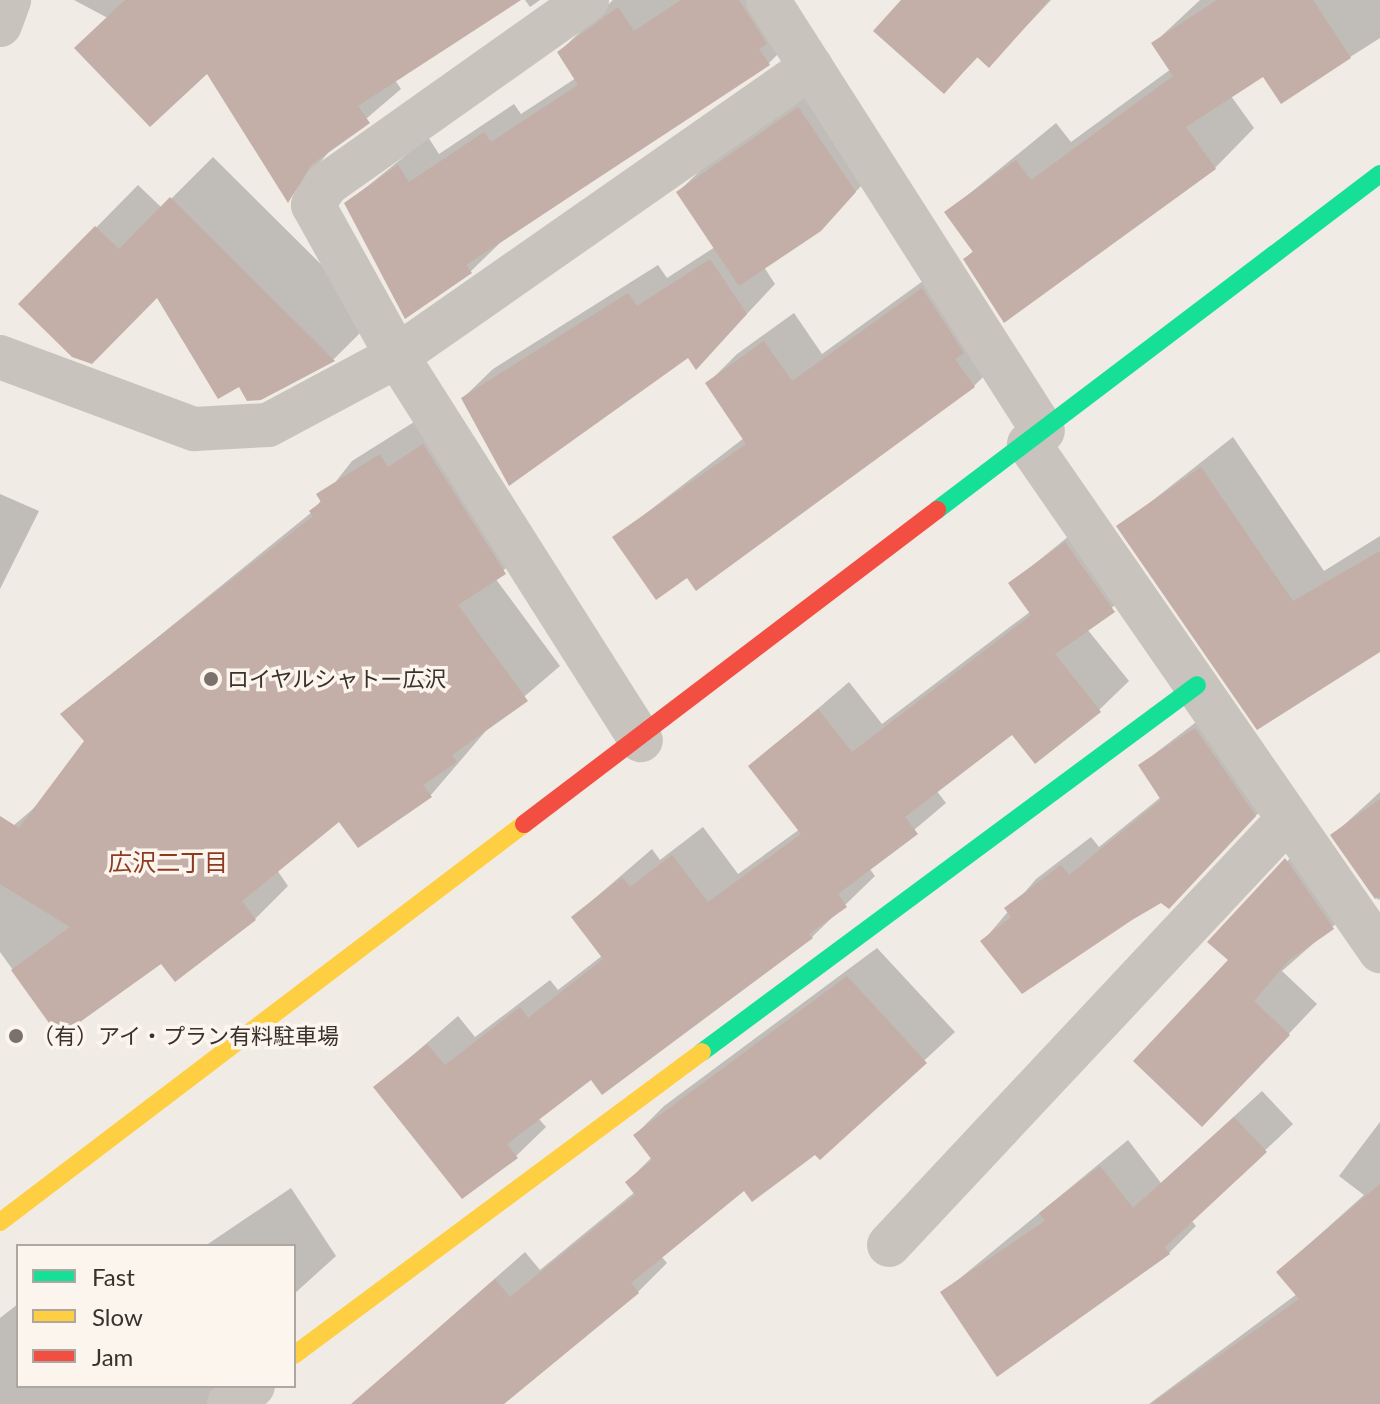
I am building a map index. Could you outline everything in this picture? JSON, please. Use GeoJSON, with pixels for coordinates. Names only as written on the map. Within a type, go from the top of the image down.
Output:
{"type":"FeatureCollection","features":[{"type":"Feature","properties":{"kind":"street"},"geometry":{"type":"LineString","coordinates":[[0,25],[9,0]]}},
{"type":"Feature","properties":{"kind":"street"},"geometry":{"type":"LineString","coordinates":[[587,0],[316,194],[314,215],[397,356],[641,740]]}},
{"type":"Feature","properties":{"kind":"street"},"geometry":{"type":"LineString","coordinates":[[768,0],[1036,437],[1197,685],[1380,951]]}},
{"type":"Feature","properties":{"kind":"street"},"geometry":{"type":"LineString","coordinates":[[0,357],[194,429],[231,432],[268,425],[397,356],[811,67]]}},
{"type":"Feature","properties":{"kind":"street"},"geometry":{"type":"LineString","coordinates":[[0,1222],[641,740],[1380,174]]}},
{"type":"Feature","properties":{"kind":"street"},"geometry":{"type":"LineString","coordinates":[[296,1354],[1197,685]]}},
{"type":"Feature","properties":{"kind":"street"},"geometry":{"type":"LineString","coordinates":[[889,1245],[1288,819]]}},
{"type":"Feature","properties":{"kind":"street"},"geometry":{"type":"LineString","coordinates":[[229,1404],[250,1388]]}},
{"type":"Feature","properties":{"kind":"building"},"geometry":{"type":"Polygon","coordinates":[[[125,0],[521,0],[358,106],[370,123],[311,165],[288,203],[207,74],[150,127],[74,48],[125,0]]]}},
{"type":"Feature","properties":{"kind":"building"},"geometry":{"type":"Polygon","coordinates":[[[681,0],[739,0],[767,44],[759,49],[770,65],[466,265],[472,273],[405,319],[344,203],[398,165],[409,182],[484,132],[491,142],[578,85],[557,52],[618,7],[634,31],[681,0]]]}},
{"type":"Feature","properties":{"kind":"building"},"geometry":{"type":"Polygon","coordinates":[[[901,0],[1049,0],[989,68],[977,57],[944,94],[873,31],[901,0]]]}},
{"type":"Feature","properties":{"kind":"building"},"geometry":{"type":"Polygon","coordinates":[[[1217,0],[1313,0],[1351,58],[1281,104],[1263,77],[1186,127],[1216,169],[1004,323],[963,259],[973,252],[944,212],[1016,160],[1031,180],[1173,76],[1151,43],[1217,0]]]}},
{"type":"Feature","properties":{"kind":"building"},"geometry":{"type":"Polygon","coordinates":[[[798,107],[856,192],[821,231],[739,286],[676,192],[798,107]]]}},
{"type":"Feature","properties":{"kind":"building"},"geometry":{"type":"Polygon","coordinates":[[[170,197],[335,361],[261,400],[247,401],[239,387],[218,399],[157,298],[92,364],[72,357],[18,304],[95,226],[119,249],[170,197]]]}},
{"type":"Feature","properties":{"kind":"building"},"geometry":{"type":"Polygon","coordinates":[[[710,259],[747,314],[696,370],[688,358],[509,486],[461,398],[628,293],[637,306],[710,259]]]}},
{"type":"Feature","properties":{"kind":"building"},"geometry":{"type":"Polygon","coordinates":[[[922,288],[964,353],[955,359],[975,387],[696,591],[687,578],[656,600],[612,537],[746,444],[705,383],[764,341],[792,381],[922,288]]]}},
{"type":"Feature","properties":{"kind":"building"},"geometry":{"type":"Polygon","coordinates":[[[423,444],[506,574],[458,605],[528,701],[452,755],[457,762],[423,785],[432,797],[358,848],[339,822],[242,901],[256,920],[175,982],[161,964],[59,1037],[11,970],[70,927],[0,884],[0,816],[19,828],[84,741],[60,714],[313,516],[309,511],[321,502],[316,494],[380,454],[388,467],[423,444]]]}},
{"type":"Feature","properties":{"kind":"building"},"geometry":{"type":"Polygon","coordinates":[[[1201,467],[1293,601],[1380,551],[1380,652],[1257,730],[1116,526],[1201,467]]]}},
{"type":"Feature","properties":{"kind":"building"},"geometry":{"type":"Polygon","coordinates":[[[1065,542],[1115,612],[1055,654],[1101,712],[1035,764],[1012,735],[905,817],[918,834],[838,894],[847,907],[809,934],[813,938],[602,1095],[591,1080],[507,1144],[518,1158],[462,1199],[373,1087],[427,1044],[445,1065],[520,1007],[528,1018],[603,959],[571,917],[622,877],[630,887],[672,855],[708,902],[801,834],[748,766],[818,709],[852,752],[1031,615],[1008,583],[1065,542]]]}},
{"type":"Feature","properties":{"kind":"building"},"geometry":{"type":"Polygon","coordinates":[[[1195,728],[1256,816],[1169,909],[1161,903],[1022,994],[980,941],[1011,917],[1004,908],[1061,865],[1069,875],[1161,800],[1138,765],[1195,728]]]}},
{"type":"Feature","properties":{"kind":"building"},"geometry":{"type":"Polygon","coordinates":[[[1380,799],[1380,896],[1375,899],[1330,835],[1380,799]]]}},
{"type":"Feature","properties":{"kind":"building"},"geometry":{"type":"Polygon","coordinates":[[[1285,858],[1334,929],[1288,961],[1254,1001],[1290,1035],[1202,1127],[1133,1061],[1228,960],[1207,942],[1285,858]]]}},
{"type":"Feature","properties":{"kind":"building"},"geometry":{"type":"Polygon","coordinates":[[[847,976],[927,1063],[820,1160],[815,1155],[752,1202],[744,1191],[631,1283],[639,1293],[504,1404],[351,1404],[495,1279],[510,1297],[635,1195],[625,1182],[652,1160],[633,1135],[847,976]]]}},
{"type":"Feature","properties":{"kind":"building"},"geometry":{"type":"Polygon","coordinates":[[[1234,1117],[1267,1152],[1165,1247],[1170,1254],[997,1377],[940,1292],[1045,1221],[1039,1213],[1100,1166],[1133,1208],[1234,1117]]]}},
{"type":"Feature","properties":{"kind":"building"},"geometry":{"type":"Polygon","coordinates":[[[1380,1184],[1380,1404],[1151,1404],[1299,1299],[1276,1272],[1380,1184]]]}},
{"type":"Feature","properties":{"kind":"traffic: fast"},"geometry":{"type":"LineString","coordinates":[[937,510],[1380,174]]}},
{"type":"Feature","properties":{"kind":"traffic: fast"},"geometry":{"type":"LineString","coordinates":[[702,1052],[1197,685]]}},
{"type":"Feature","properties":{"kind":"traffic: slow"},"geometry":{"type":"LineString","coordinates":[[0,1222],[524,824]]}},
{"type":"Feature","properties":{"kind":"traffic: slow"},"geometry":{"type":"LineString","coordinates":[[296,1354],[702,1052]]}},
{"type":"Feature","properties":{"kind":"traffic: jam"},"geometry":{"type":"LineString","coordinates":[[524,824],[937,510]]}},
{"type":"Feature","properties":{"kind":"place","name":"ロイヤルシャトー広沢"},"geometry":{"type":"Point","coordinates":[211,679]}},
{"type":"Feature","properties":{"kind":"place","name":"（有）アイ・プラン有料駐車場"},"geometry":{"type":"Point","coordinates":[16,1036]}},
{"type":"Feature","properties":{"kind":"district","name":"広沢二丁目"},"geometry":{"type":"Point","coordinates":[168,862]}}]}
